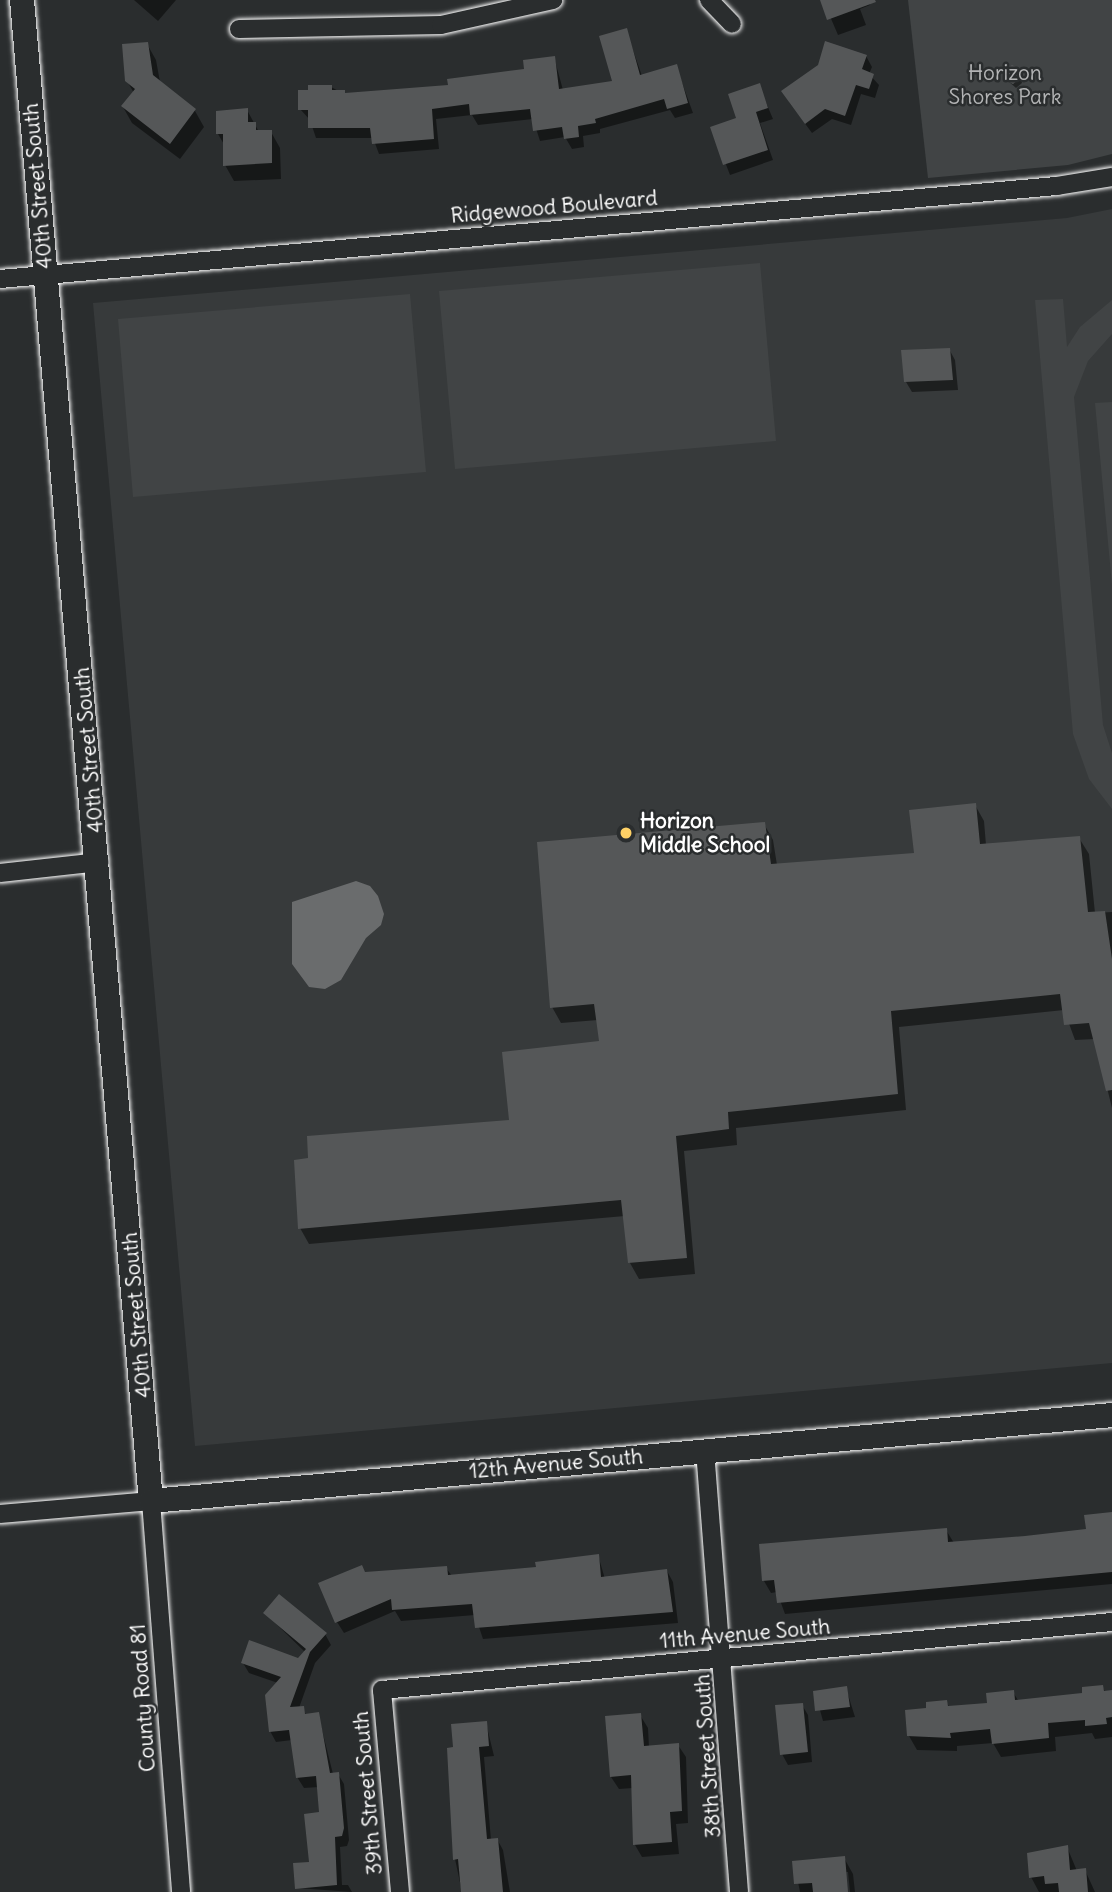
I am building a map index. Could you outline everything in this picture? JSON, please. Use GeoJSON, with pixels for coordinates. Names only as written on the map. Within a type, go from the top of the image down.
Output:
{"type":"FeatureCollection","features":[{"type":"Feature","properties":{"kind":"street","name":"40th Street South"},"geometry":{"type":"LineString","coordinates":[[23,0],[45,275],[99,862],[151,1501]]}},
{"type":"Feature","properties":{"kind":"street"},"geometry":{"type":"LineString","coordinates":[[239,29],[441,25],[553,0]]}},
{"type":"Feature","properties":{"kind":"street"},"geometry":{"type":"LineString","coordinates":[[709,0],[732,24]]}},
{"type":"Feature","properties":{"kind":"street","name":"Ridgewood Boulevard"},"geometry":{"type":"LineString","coordinates":[[0,279],[1044,187],[1112,177]]}},
{"type":"Feature","properties":{"kind":"street"},"geometry":{"type":"LineString","coordinates":[[0,873],[99,862]]}},
{"type":"Feature","properties":{"kind":"street","name":"12th Avenue South"},"geometry":{"type":"LineString","coordinates":[[0,1514],[1112,1415]]}},
{"type":"Feature","properties":{"kind":"street","name":"38th Street South"},"geometry":{"type":"LineString","coordinates":[[705,1450],[724,1660],[739,1892]]}},
{"type":"Feature","properties":{"kind":"street","name":"County Road 81"},"geometry":{"type":"LineString","coordinates":[[151,1501],[181,1892]]}},
{"type":"Feature","properties":{"kind":"street","name":"11th Avenue South"},"geometry":{"type":"LineString","coordinates":[[382,1690],[1112,1622]]}},
{"type":"Feature","properties":{"kind":"street","name":"39th Street South"},"geometry":{"type":"LineString","coordinates":[[382,1690],[400,1892]]}},
{"type":"Feature","properties":{"kind":"shaded area","name":"Horizon Middle School"},"geometry":{"type":"Polygon","coordinates":[[[1112,209],[1112,1363],[195,1446],[93,303],[1067,218],[1112,209]]]}},
{"type":"Feature","properties":{"kind":"shaded area"},"geometry":{"type":"Polygon","coordinates":[[[356,881],[370,886],[378,896],[384,914],[381,925],[366,938],[341,980],[325,989],[309,987],[292,964],[292,902],[356,881]]]}},
{"type":"Feature","properties":{"kind":"green space","name":"Horizon Shores Park"},"geometry":{"type":"Polygon","coordinates":[[[908,0],[1112,0],[1112,154],[1068,165],[928,178],[908,0]]]}},
{"type":"Feature","properties":{"kind":"green space"},"geometry":{"type":"Polygon","coordinates":[[[760,263],[776,441],[455,469],[439,291],[760,263]]]}},
{"type":"Feature","properties":{"kind":"green space"},"geometry":{"type":"Polygon","coordinates":[[[410,294],[426,472],[133,497],[118,319],[410,294]]]}},
{"type":"Feature","properties":{"kind":"green space"},"geometry":{"type":"Polygon","coordinates":[[[1063,299],[1067,347],[1080,327],[1112,300],[1112,334],[1088,361],[1074,397],[1103,725],[1112,753],[1112,809],[1089,779],[1073,734],[1035,300],[1063,299]]]}},
{"type":"Feature","properties":{"kind":"green space"},"geometry":{"type":"Polygon","coordinates":[[[1112,402],[1112,585],[1095,403],[1112,402]]]}},
{"type":"Feature","properties":{"kind":"building"},"geometry":{"type":"Polygon","coordinates":[[[820,0],[875,0],[876,2],[827,20],[820,0]]]}},
{"type":"Feature","properties":{"kind":"building"},"geometry":{"type":"Polygon","coordinates":[[[627,28],[640,75],[677,64],[688,103],[667,109],[664,99],[595,119],[596,123],[578,126],[579,137],[564,139],[562,127],[533,131],[530,109],[470,115],[469,104],[432,109],[434,139],[372,144],[370,128],[308,128],[308,110],[298,110],[298,90],[308,90],[308,85],[332,85],[332,90],[345,90],[345,93],[448,85],[447,79],[524,69],[523,60],[555,56],[559,89],[612,81],[599,36],[627,28]]]}},
{"type":"Feature","properties":{"kind":"building"},"geometry":{"type":"Polygon","coordinates":[[[825,41],[867,55],[862,69],[874,74],[869,89],[856,85],[845,116],[825,109],[805,124],[781,91],[818,65],[825,41]]]}},
{"type":"Feature","properties":{"kind":"building"},"geometry":{"type":"Polygon","coordinates":[[[148,42],[153,75],[196,109],[170,144],[121,106],[135,89],[125,81],[122,44],[148,42]]]}},
{"type":"Feature","properties":{"kind":"building"},"geometry":{"type":"Polygon","coordinates":[[[1012,65],[1020,69],[1021,78],[1013,84],[1005,80],[1004,71],[1012,65]]]}},
{"type":"Feature","properties":{"kind":"building"},"geometry":{"type":"Polygon","coordinates":[[[760,83],[768,108],[756,112],[768,150],[723,165],[710,127],[736,118],[728,94],[760,83]]]}},
{"type":"Feature","properties":{"kind":"building"},"geometry":{"type":"Polygon","coordinates":[[[248,108],[248,122],[256,122],[256,130],[272,130],[272,163],[223,166],[223,134],[216,134],[216,111],[248,108]]]}},
{"type":"Feature","properties":{"kind":"building"},"geometry":{"type":"Polygon","coordinates":[[[950,348],[953,380],[904,382],[901,350],[950,348]]]}},
{"type":"Feature","properties":{"kind":"building"},"geometry":{"type":"Polygon","coordinates":[[[976,803],[980,844],[1080,836],[1088,912],[1105,911],[1112,959],[1112,1090],[1106,1091],[1089,1023],[1064,1025],[1060,994],[891,1011],[898,1094],[728,1112],[729,1129],[676,1136],[687,1258],[628,1263],[621,1200],[298,1229],[294,1160],[308,1158],[307,1136],[509,1120],[502,1052],[599,1041],[594,1004],[550,1008],[537,842],[765,822],[771,864],[914,853],[909,810],[976,803]]]}},
{"type":"Feature","properties":{"kind":"building"},"geometry":{"type":"Polygon","coordinates":[[[1112,1512],[1112,1572],[777,1603],[774,1580],[762,1581],[759,1544],[947,1528],[948,1542],[1025,1536],[1086,1529],[1084,1515],[1112,1512]]]}},
{"type":"Feature","properties":{"kind":"building"},"geometry":{"type":"Polygon","coordinates":[[[599,1554],[601,1577],[667,1569],[673,1612],[475,1628],[472,1604],[392,1610],[391,1599],[335,1623],[318,1583],[362,1565],[365,1572],[447,1566],[448,1575],[536,1567],[535,1562],[599,1554]]]}},
{"type":"Feature","properties":{"kind":"building"},"geometry":{"type":"Polygon","coordinates":[[[279,1594],[327,1633],[310,1652],[290,1707],[304,1706],[305,1714],[319,1712],[330,1773],[339,1772],[344,1828],[342,1836],[335,1837],[337,1885],[295,1889],[293,1863],[309,1862],[304,1814],[319,1812],[316,1776],[296,1778],[289,1730],[269,1732],[265,1695],[281,1677],[241,1663],[249,1640],[298,1658],[306,1649],[263,1613],[279,1594]]]}},
{"type":"Feature","properties":{"kind":"building"},"geometry":{"type":"Polygon","coordinates":[[[1103,1685],[1104,1691],[1112,1690],[1112,1717],[1106,1718],[1107,1724],[1085,1726],[1085,1720],[1048,1723],[1049,1738],[992,1744],[990,1729],[950,1733],[951,1738],[907,1736],[905,1710],[926,1708],[926,1702],[947,1700],[948,1706],[987,1703],[986,1693],[1014,1690],[1015,1700],[1082,1693],[1082,1687],[1103,1685]]]}},
{"type":"Feature","properties":{"kind":"building"},"geometry":{"type":"Polygon","coordinates":[[[847,1686],[850,1707],[815,1711],[813,1691],[847,1686]]]}},
{"type":"Feature","properties":{"kind":"building"},"geometry":{"type":"Polygon","coordinates":[[[803,1703],[808,1752],[780,1755],[775,1705],[803,1703]]]}},
{"type":"Feature","properties":{"kind":"building"},"geometry":{"type":"Polygon","coordinates":[[[641,1713],[644,1746],[679,1743],[682,1811],[670,1812],[672,1842],[633,1845],[631,1775],[610,1777],[605,1716],[641,1713]]]}},
{"type":"Feature","properties":{"kind":"building"},"geometry":{"type":"Polygon","coordinates":[[[487,1721],[489,1746],[479,1747],[487,1839],[498,1838],[503,1892],[461,1892],[458,1859],[453,1860],[447,1748],[453,1747],[451,1724],[487,1721]]]}},
{"type":"Feature","properties":{"kind":"building"},"geometry":{"type":"Polygon","coordinates":[[[1068,1845],[1070,1870],[1086,1868],[1088,1892],[1059,1892],[1058,1883],[1045,1884],[1044,1876],[1029,1878],[1027,1853],[1068,1845]]]}},
{"type":"Feature","properties":{"kind":"building"},"geometry":{"type":"Polygon","coordinates":[[[845,1856],[848,1892],[813,1892],[812,1883],[794,1884],[792,1861],[845,1856]]]}},
{"type":"Feature","properties":{"kind":"place","name":"Horizon Middle School"},"geometry":{"type":"Point","coordinates":[626,833]}}]}
